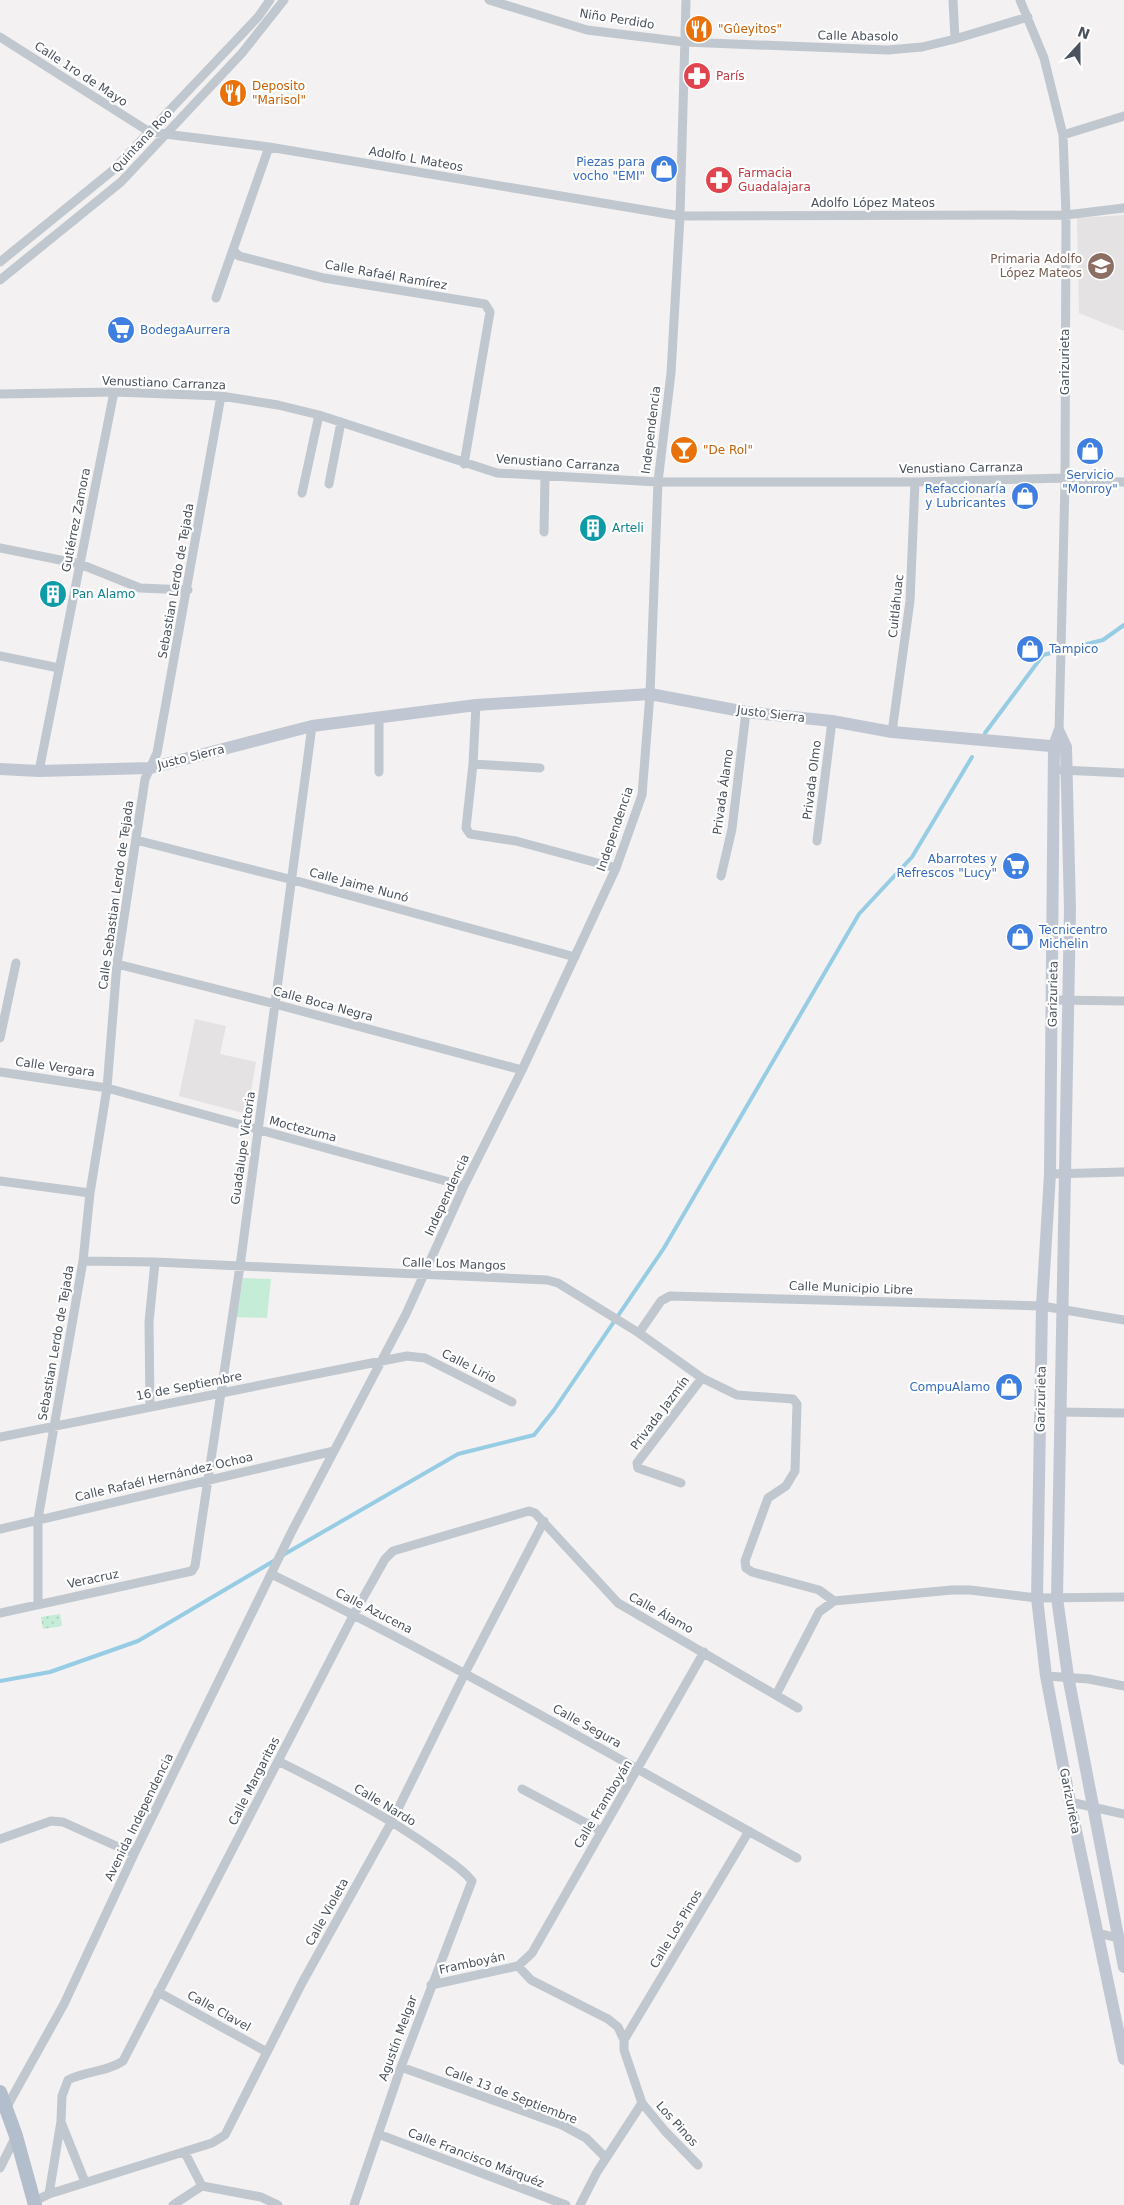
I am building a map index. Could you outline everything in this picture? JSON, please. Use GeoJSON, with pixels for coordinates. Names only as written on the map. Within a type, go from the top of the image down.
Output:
{"type":"FeatureCollection","features":[{"type":"Feature","properties":{"kind":"main road","name":"Justo Sierra"},"geometry":{"type":"LineString","coordinates":[[0,769],[39,771],[150,768],[312,726],[476,705],[650,694],[746,712],[832,721],[892,732],[1060,746]]}},
{"type":"Feature","properties":{"kind":"main road","name":"Garizurieta"},"geometry":{"type":"LineString","coordinates":[[1059,732],[1060,770],[1050,1174],[1042,1306],[1037,1598],[1046,1676],[1070,1802],[1124,2059]]}},
{"type":"Feature","properties":{"kind":"main road","name":"Garizurieta"},"geometry":{"type":"LineString","coordinates":[[1060,770],[1070,909],[1067,1000],[1066,1174],[1059,1412],[1057,1598],[1068,1676],[1092,1807],[1121,1939],[1124,1967]]}},
{"type":"Feature","properties":{"kind":"main road"},"geometry":{"type":"LineString","coordinates":[[0,2092],[16,2136],[35,2203]]}},
{"type":"Feature","properties":{"kind":"street","name":"Quintana Roo"},"geometry":{"type":"LineString","coordinates":[[0,262],[112,171],[258,17],[270,0]]}},
{"type":"Feature","properties":{"kind":"street","name":"Quintana Roo"},"geometry":{"type":"LineString","coordinates":[[0,280],[121,182],[242,53],[284,0]]}},
{"type":"Feature","properties":{"kind":"street","name":"Niño Perdido"},"geometry":{"type":"LineString","coordinates":[[489,0],[587,30],[684,42]]}},
{"type":"Feature","properties":{"kind":"street","name":"Independencia"},"geometry":{"type":"LineString","coordinates":[[291,1533],[384,1360],[464,1186],[522,1070],[616,868],[642,795],[650,694],[658,482],[671,373],[680,216],[686,0]]}},
{"type":"Feature","properties":{"kind":"street"},"geometry":{"type":"LineString","coordinates":[[953,0],[955,40]]}},
{"type":"Feature","properties":{"kind":"street","name":"Garizurieta"},"geometry":{"type":"LineString","coordinates":[[1020,0],[1044,58],[1063,135],[1066,215],[1065,480],[1059,732]]}},
{"type":"Feature","properties":{"kind":"street","name":"Calle Abasolo"},"geometry":{"type":"LineString","coordinates":[[684,42],[888,50],[922,47],[955,40],[1028,17]]}},
{"type":"Feature","properties":{"kind":"street","name":"Calle 1ro de Mayo"},"geometry":{"type":"LineString","coordinates":[[0,37],[148,131]]}},
{"type":"Feature","properties":{"kind":"street"},"geometry":{"type":"LineString","coordinates":[[1063,135],[1124,116]]}},
{"type":"Feature","properties":{"kind":"street","name":"Adolfo L Mateos"},"geometry":{"type":"LineString","coordinates":[[148,131],[269,148],[680,216]]}},
{"type":"Feature","properties":{"kind":"street"},"geometry":{"type":"LineString","coordinates":[[216,298],[269,148]]}},
{"type":"Feature","properties":{"kind":"street","name":"Adolfo López Mateos"},"geometry":{"type":"LineString","coordinates":[[680,216],[1066,215],[1124,208]]}},
{"type":"Feature","properties":{"kind":"street","name":"Calle Rafaél Ramírez"},"geometry":{"type":"LineString","coordinates":[[233,250],[239,256],[324,278],[485,304],[490,312],[464,464]]}},
{"type":"Feature","properties":{"kind":"street","name":"Venustiano Carranza"},"geometry":{"type":"LineString","coordinates":[[0,394],[114,392],[221,396],[278,405],[319,415],[464,464],[497,473],[658,482],[1065,480],[1124,482]]}},
{"type":"Feature","properties":{"kind":"street","name":"Gutiérrez Zamora"},"geometry":{"type":"LineString","coordinates":[[39,771],[114,392]]}},
{"type":"Feature","properties":{"kind":"street","name":"Sebastian Lerdo de Tejada"},"geometry":{"type":"LineString","coordinates":[[150,768],[157,753],[188,590],[221,396]]}},
{"type":"Feature","properties":{"kind":"street"},"geometry":{"type":"LineString","coordinates":[[302,493],[319,415]]}},
{"type":"Feature","properties":{"kind":"street"},"geometry":{"type":"LineString","coordinates":[[329,484],[341,422]]}},
{"type":"Feature","properties":{"kind":"street"},"geometry":{"type":"LineString","coordinates":[[544,532],[545,476]]}},
{"type":"Feature","properties":{"kind":"street","name":"Cuitláhuac"},"geometry":{"type":"LineString","coordinates":[[892,732],[910,601],[915,482]]}},
{"type":"Feature","properties":{"kind":"street"},"geometry":{"type":"LineString","coordinates":[[0,548],[80,564],[140,588],[188,590]]}},
{"type":"Feature","properties":{"kind":"street"},"geometry":{"type":"LineString","coordinates":[[0,656],[59,668]]}},
{"type":"Feature","properties":{"kind":"street"},"geometry":{"type":"LineString","coordinates":[[476,705],[473,764],[466,828],[470,834],[516,841],[616,868]]}},
{"type":"Feature","properties":{"kind":"street","name":"Privada Álamo"},"geometry":{"type":"LineString","coordinates":[[721,876],[732,829],[746,712]]}},
{"type":"Feature","properties":{"kind":"street"},"geometry":{"type":"LineString","coordinates":[[379,718],[379,772]]}},
{"type":"Feature","properties":{"kind":"street","name":"Privada Olmo"},"geometry":{"type":"LineString","coordinates":[[817,841],[832,721]]}},
{"type":"Feature","properties":{"kind":"street","name":"Guadalupe Victoria"},"geometry":{"type":"LineString","coordinates":[[192,1572],[195,1566],[240,1266],[293,880],[312,726]]}},
{"type":"Feature","properties":{"kind":"street"},"geometry":{"type":"LineString","coordinates":[[473,764],[540,768]]}},
{"type":"Feature","properties":{"kind":"street","name":"Calle Sebastian Lerdo de Tejada"},"geometry":{"type":"LineString","coordinates":[[107,1088],[117,964],[145,779],[150,768]]}},
{"type":"Feature","properties":{"kind":"street"},"geometry":{"type":"LineString","coordinates":[[1060,770],[1124,773]]}},
{"type":"Feature","properties":{"kind":"street","name":"Calle Jaime Nunó"},"geometry":{"type":"LineString","coordinates":[[136,840],[293,880],[575,957]]}},
{"type":"Feature","properties":{"kind":"street"},"geometry":{"type":"LineString","coordinates":[[0,1038],[16,963]]}},
{"type":"Feature","properties":{"kind":"street","name":"Calle Boca Negra"},"geometry":{"type":"LineString","coordinates":[[117,964],[276,1004],[522,1070]]}},
{"type":"Feature","properties":{"kind":"street"},"geometry":{"type":"LineString","coordinates":[[1053,1000],[1124,1001]]}},
{"type":"Feature","properties":{"kind":"street","name":"Calle Vergara"},"geometry":{"type":"LineString","coordinates":[[0,1072],[107,1088]]}},
{"type":"Feature","properties":{"kind":"street","name":"Sebastian Lerdo de Tejada"},"geometry":{"type":"LineString","coordinates":[[38,1604],[38,1519],[83,1261],[90,1194],[107,1088]]}},
{"type":"Feature","properties":{"kind":"street","name":"Moctezuma"},"geometry":{"type":"LineString","coordinates":[[107,1088],[464,1186]]}},
{"type":"Feature","properties":{"kind":"street"},"geometry":{"type":"LineString","coordinates":[[1050,1174],[1124,1172]]}},
{"type":"Feature","properties":{"kind":"street"},"geometry":{"type":"LineString","coordinates":[[0,1181],[90,1194]]}},
{"type":"Feature","properties":{"kind":"street","name":"Calle Los Mangos"},"geometry":{"type":"LineString","coordinates":[[83,1261],[155,1262],[547,1280],[558,1283],[639,1333],[702,1378],[737,1395],[793,1399],[798,1404],[795,1471],[786,1486],[768,1498],[745,1561],[746,1568],[752,1572],[819,1590],[834,1601]]}},
{"type":"Feature","properties":{"kind":"street"},"geometry":{"type":"LineString","coordinates":[[150,1406],[149,1322],[155,1262]]}},
{"type":"Feature","properties":{"kind":"street","name":"Calle Municipio Libre"},"geometry":{"type":"LineString","coordinates":[[639,1333],[661,1301],[670,1296],[1042,1306],[1124,1320]]}},
{"type":"Feature","properties":{"kind":"street","name":"Calle Lirio"},"geometry":{"type":"LineString","coordinates":[[384,1360],[406,1356],[425,1358],[512,1402]]}},
{"type":"Feature","properties":{"kind":"street","name":"16 de Septiembre"},"geometry":{"type":"LineString","coordinates":[[0,1437],[384,1360]]}},
{"type":"Feature","properties":{"kind":"street","name":"Privada Jazmín"},"geometry":{"type":"LineString","coordinates":[[681,1482],[638,1468],[637,1463],[702,1378]]}},
{"type":"Feature","properties":{"kind":"street"},"geometry":{"type":"LineString","coordinates":[[1059,1412],[1124,1413]]}},
{"type":"Feature","properties":{"kind":"street","name":"Calle Rafaél Hernández Ochoa"},"geometry":{"type":"LineString","coordinates":[[0,1529],[334,1451]]}},
{"type":"Feature","properties":{"kind":"street","name":"Calle Álamo"},"geometry":{"type":"LineString","coordinates":[[529,1511],[535,1512],[544,1521],[618,1603],[776,1695]]}},
{"type":"Feature","properties":{"kind":"street","name":"Calle Margaritas"},"geometry":{"type":"LineString","coordinates":[[49,2194],[61,2121],[62,2096],[68,2080],[78,2075],[116,2066],[123,2061],[384,1559],[393,1551],[529,1511]]}},
{"type":"Feature","properties":{"kind":"street","name":"Calle Violeta"},"geometry":{"type":"LineString","coordinates":[[35,2203],[49,2194],[212,2143],[225,2135],[302,1983],[391,1823],[464,1673],[544,1521]]}},
{"type":"Feature","properties":{"kind":"street","name":"Avenida Independencia"},"geometry":{"type":"LineString","coordinates":[[5,2110],[64,2004],[134,1854],[291,1533]]}},
{"type":"Feature","properties":{"kind":"street","name":"Calle Azucena"},"geometry":{"type":"LineString","coordinates":[[273,1570],[464,1673]]}},
{"type":"Feature","properties":{"kind":"street","name":"Veracruz"},"geometry":{"type":"LineString","coordinates":[[0,1613],[192,1572]]}},
{"type":"Feature","properties":{"kind":"street"},"geometry":{"type":"LineString","coordinates":[[798,1708],[776,1695],[819,1612],[834,1601],[952,1590],[970,1590],[1037,1598],[1124,1597]]}},
{"type":"Feature","properties":{"kind":"street","name":"Calle Framboyán"},"geometry":{"type":"LineString","coordinates":[[518,1966],[532,1953],[601,1831],[639,1769],[704,1652]]}},
{"type":"Feature","properties":{"kind":"street","name":"Calle Segura"},"geometry":{"type":"LineString","coordinates":[[464,1673],[797,1858]]}},
{"type":"Feature","properties":{"kind":"street"},"geometry":{"type":"LineString","coordinates":[[1046,1676],[1089,1678],[1124,1686]]}},
{"type":"Feature","properties":{"kind":"street","name":"Calle Nardo"},"geometry":{"type":"LineString","coordinates":[[278,1761],[335,1789],[391,1823],[429,1847],[466,1874],[472,1881]]}},
{"type":"Feature","properties":{"kind":"street"},"geometry":{"type":"LineString","coordinates":[[522,1789],[601,1831]]}},
{"type":"Feature","properties":{"kind":"street"},"geometry":{"type":"LineString","coordinates":[[1070,1802],[1124,1814]]}},
{"type":"Feature","properties":{"kind":"street"},"geometry":{"type":"LineString","coordinates":[[0,1839],[52,1821],[63,1822],[134,1854]]}},
{"type":"Feature","properties":{"kind":"street","name":"Calle Los Pinos"},"geometry":{"type":"LineString","coordinates":[[624,2040],[749,1831]]}},
{"type":"Feature","properties":{"kind":"street","name":"Agustín Melgar"},"geometry":{"type":"LineString","coordinates":[[356,2204],[401,2067],[472,1881]]}},
{"type":"Feature","properties":{"kind":"street"},"geometry":{"type":"LineString","coordinates":[[1098,1933],[1121,1939]]}},
{"type":"Feature","properties":{"kind":"street"},"geometry":{"type":"LineString","coordinates":[[518,1966],[531,1980],[608,2019],[618,2027],[624,2040]]}},
{"type":"Feature","properties":{"kind":"street","name":"Framboyán"},"geometry":{"type":"LineString","coordinates":[[431,1985],[518,1966]]}},
{"type":"Feature","properties":{"kind":"street","name":"Calle Clavel"},"geometry":{"type":"LineString","coordinates":[[158,1992],[267,2052]]}},
{"type":"Feature","properties":{"kind":"street","name":"Los Pinos"},"geometry":{"type":"LineString","coordinates":[[624,2040],[624,2050],[642,2104],[664,2131],[698,2165]]}},
{"type":"Feature","properties":{"kind":"street","name":"Calle 13 de Septiembre"},"geometry":{"type":"LineString","coordinates":[[401,2067],[562,2125],[586,2138],[606,2158]]}},
{"type":"Feature","properties":{"kind":"street"},"geometry":{"type":"LineString","coordinates":[[580,2205],[606,2158],[642,2104]]}},
{"type":"Feature","properties":{"kind":"street","name":"Calle Margaritas"},"geometry":{"type":"LineString","coordinates":[[61,2121],[85,2182]]}},
{"type":"Feature","properties":{"kind":"street","name":"Calle Francisco Márquéz"},"geometry":{"type":"LineString","coordinates":[[378,2134],[566,2205]]}},
{"type":"Feature","properties":{"kind":"street"},"geometry":{"type":"LineString","coordinates":[[0,2168],[16,2136]]}},
{"type":"Feature","properties":{"kind":"street"},"geometry":{"type":"LineString","coordinates":[[185,2152],[202,2186]]}},
{"type":"Feature","properties":{"kind":"street"},"geometry":{"type":"LineString","coordinates":[[174,2205],[202,2186],[261,2197],[278,2205]]}},
{"type":"Feature","properties":{"kind":"shaded area","name":"Primaria Adolfo López Mateos"},"geometry":{"type":"Polygon","coordinates":[[[1124,215],[1124,331],[1079,313],[1077,218],[1124,215]]]}},
{"type":"Feature","properties":{"kind":"shaded area"},"geometry":{"type":"Polygon","coordinates":[[[195,1019],[226,1026],[220,1054],[256,1062],[247,1114],[179,1096],[195,1019]]]}},
{"type":"Feature","properties":{"kind":"green space"},"geometry":{"type":"Polygon","coordinates":[[[243,1278],[271,1279],[267,1318],[236,1317],[243,1278]]]}},
{"type":"Feature","properties":{"kind":"green space"},"geometry":{"type":"Polygon","coordinates":[[[60,1614],[62,1626],[43,1629],[41,1617],[60,1614]]]}},
{"type":"Feature","properties":{"kind":"waterway"},"geometry":{"type":"LineString","coordinates":[[985,733],[1043,655],[1103,640],[1124,625]]}},
{"type":"Feature","properties":{"kind":"waterway"},"geometry":{"type":"LineString","coordinates":[[283,1555],[458,1454],[534,1435],[554,1410],[664,1248],[859,914],[912,857],[972,757]]}},
{"type":"Feature","properties":{"kind":"waterway"},"geometry":{"type":"LineString","coordinates":[[0,1681],[50,1672],[138,1641],[277,1559]]}},
{"type":"Feature","properties":{"kind":"place","name":"\"Gûeyitos\""},"geometry":{"type":"Point","coordinates":[699,29]}},
{"type":"Feature","properties":{"kind":"place","name":"París"},"geometry":{"type":"Point","coordinates":[697,76]}},
{"type":"Feature","properties":{"kind":"place","name":"Deposito \"Marisol\""},"geometry":{"type":"Point","coordinates":[233,93]}},
{"type":"Feature","properties":{"kind":"place","name":"Piezas para vocho \"EMI\""},"geometry":{"type":"Point","coordinates":[664,169]}},
{"type":"Feature","properties":{"kind":"place","name":"Farmacia Guadalajara"},"geometry":{"type":"Point","coordinates":[719,180]}},
{"type":"Feature","properties":{"kind":"place","name":"Primaria Adolfo López Mateos"},"geometry":{"type":"Point","coordinates":[1101,266]}},
{"type":"Feature","properties":{"kind":"place","name":"BodegaAurrera"},"geometry":{"type":"Point","coordinates":[121,330]}},
{"type":"Feature","properties":{"kind":"place","name":"\"De Rol\""},"geometry":{"type":"Point","coordinates":[684,450]}},
{"type":"Feature","properties":{"kind":"place","name":"Servicio \"Monroy\""},"geometry":{"type":"Point","coordinates":[1090,451]}},
{"type":"Feature","properties":{"kind":"place","name":"Refaccionaría y Lubricantes"},"geometry":{"type":"Point","coordinates":[1025,496]}},
{"type":"Feature","properties":{"kind":"place","name":"Arteli"},"geometry":{"type":"Point","coordinates":[593,528]}},
{"type":"Feature","properties":{"kind":"place","name":"Pan Alamo"},"geometry":{"type":"Point","coordinates":[53,594]}},
{"type":"Feature","properties":{"kind":"place","name":"Tampico"},"geometry":{"type":"Point","coordinates":[1030,649]}},
{"type":"Feature","properties":{"kind":"place","name":"Abarrotes y Refrescos \"Lucy\""},"geometry":{"type":"Point","coordinates":[1016,866]}},
{"type":"Feature","properties":{"kind":"place","name":"Tecnicentro Michelin"},"geometry":{"type":"Point","coordinates":[1020,937]}},
{"type":"Feature","properties":{"kind":"place","name":"CompuAlamo"},"geometry":{"type":"Point","coordinates":[1009,1387]}}]}
